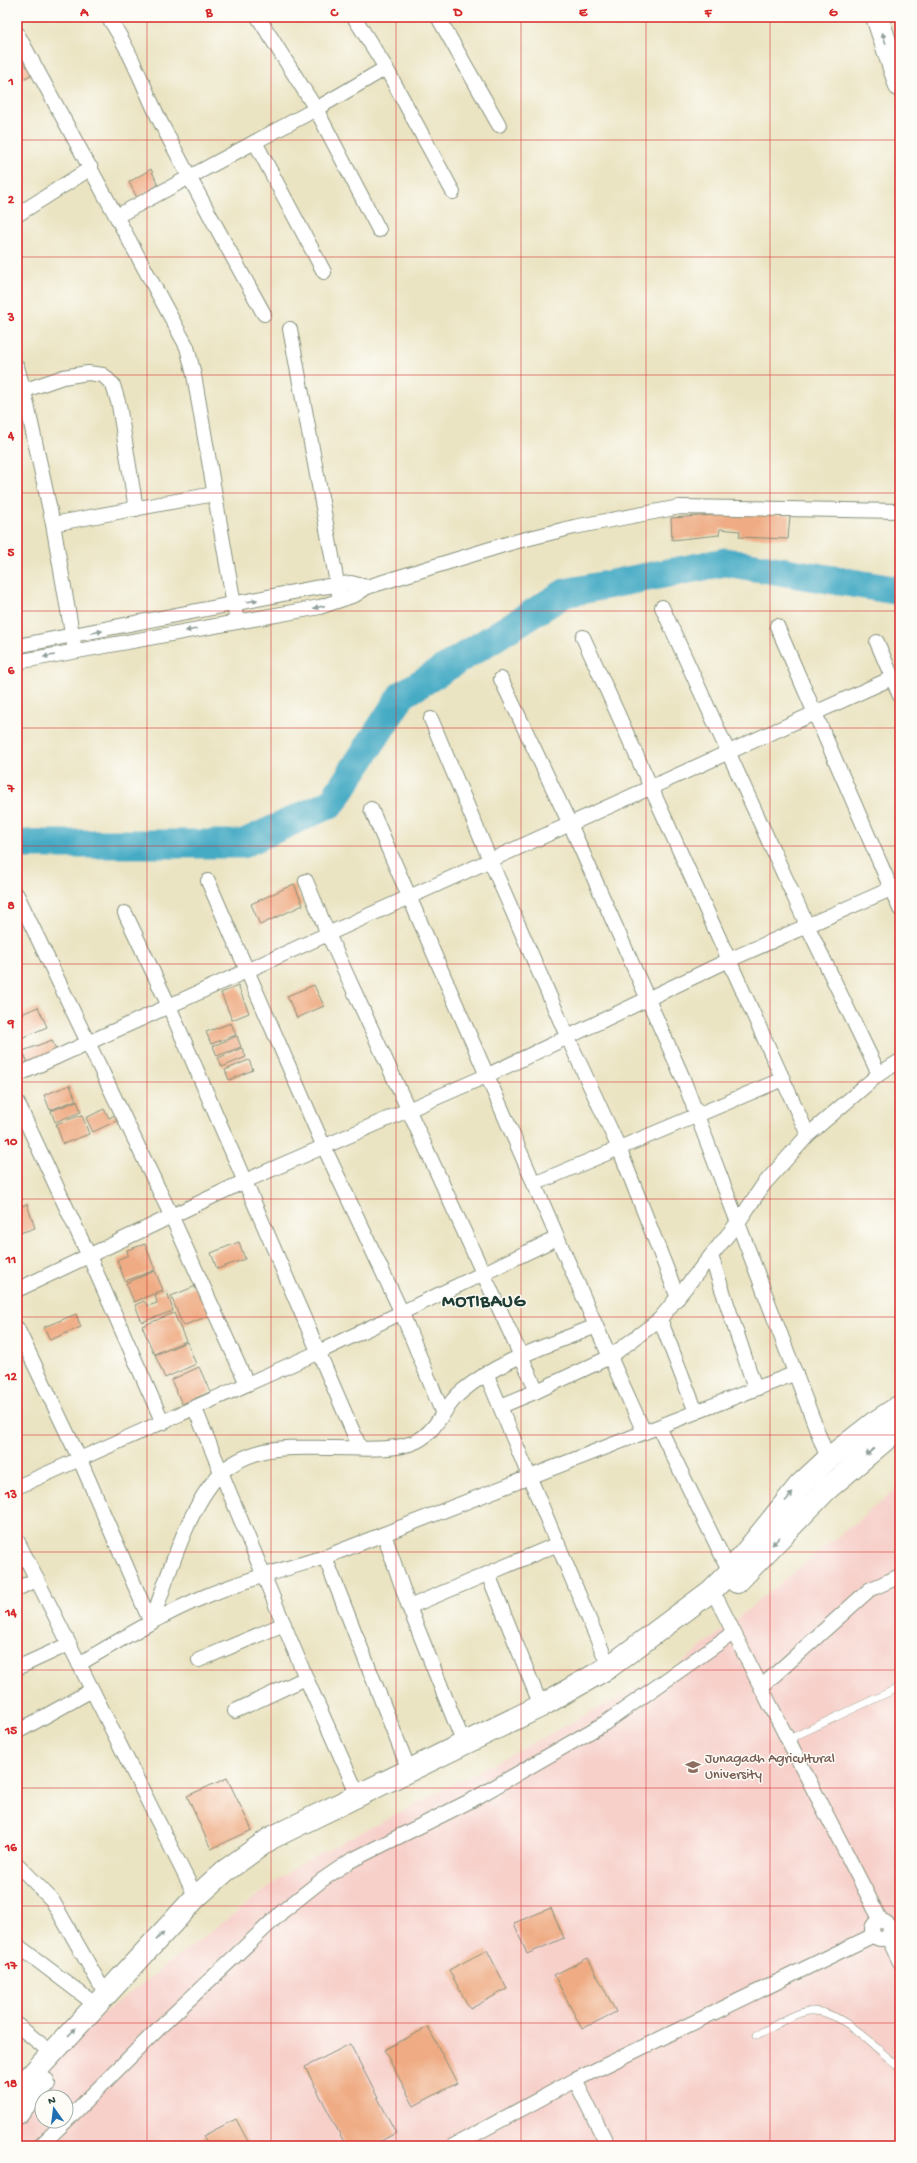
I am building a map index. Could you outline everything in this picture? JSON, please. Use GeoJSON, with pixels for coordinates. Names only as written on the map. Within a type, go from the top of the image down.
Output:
{"type":"FeatureCollection","features":[{"type":"Feature","properties":{"kind":"main road"},"geometry":{"type":"LineString","coordinates":[[877,17],[900,86]]}},
{"type":"Feature","properties":{"kind":"main road"},"geometry":{"type":"LineString","coordinates":[[18,2087],[52,2053],[196,1897],[225,1871],[271,1838],[541,1706],[609,1667],[711,1591],[730,1572],[782,1505],[800,1485],[828,1459],[874,1423],[900,1406]]}},
{"type":"Feature","properties":{"kind":"main road"},"geometry":{"type":"LineString","coordinates":[[17,2113],[204,1907],[227,1884],[255,1862],[295,1838],[560,1708],[663,1644],[718,1601],[827,1489],[900,1427]]}},
{"type":"Feature","properties":{"kind":"street"},"geometry":{"type":"LineString","coordinates":[[108,17],[132,60],[159,119],[189,177],[264,314]]}},
{"type":"Feature","properties":{"kind":"street"},"geometry":{"type":"LineString","coordinates":[[258,17],[316,109],[380,230]]}},
{"type":"Feature","properties":{"kind":"street"},"geometry":{"type":"LineString","coordinates":[[354,17],[386,68],[453,192]]}},
{"type":"Feature","properties":{"kind":"street"},"geometry":{"type":"LineString","coordinates":[[438,17],[499,125]]}},
{"type":"Feature","properties":{"kind":"street"},"geometry":{"type":"LineString","coordinates":[[17,33],[187,347],[194,374],[237,622]]}},
{"type":"Feature","properties":{"kind":"street"},"geometry":{"type":"LineString","coordinates":[[117,216],[316,109],[386,68]]}},
{"type":"Feature","properties":{"kind":"street"},"geometry":{"type":"LineString","coordinates":[[255,142],[324,272]]}},
{"type":"Feature","properties":{"kind":"street"},"geometry":{"type":"LineString","coordinates":[[17,215],[91,168]]}},
{"type":"Feature","properties":{"kind":"street"},"geometry":{"type":"LineString","coordinates":[[290,329],[340,601]]}},
{"type":"Feature","properties":{"kind":"street"},"geometry":{"type":"LineString","coordinates":[[17,367],[21,392],[53,524],[75,651]]}},
{"type":"Feature","properties":{"kind":"street"},"geometry":{"type":"LineString","coordinates":[[21,392],[63,377],[88,373],[103,376],[113,384],[119,405],[136,509]]}},
{"type":"Feature","properties":{"kind":"street"},"geometry":{"type":"LineString","coordinates":[[53,524],[214,494]]}},
{"type":"Feature","properties":{"kind":"street"},"geometry":{"type":"LineString","coordinates":[[17,662],[320,607],[355,595],[367,587],[510,543],[574,527],[680,507],[900,510]]}},
{"type":"Feature","properties":{"kind":"street"},"geometry":{"type":"LineString","coordinates":[[17,646],[337,585],[351,583],[367,587]]}},
{"type":"Feature","properties":{"kind":"street"},"geometry":{"type":"LineString","coordinates":[[662,607],[807,925],[878,1074]]}},
{"type":"Feature","properties":{"kind":"street"},"geometry":{"type":"LineString","coordinates":[[777,626],[814,714],[896,887],[900,909]]}},
{"type":"Feature","properties":{"kind":"street"},"geometry":{"type":"LineString","coordinates":[[583,637],[808,1135]]}},
{"type":"Feature","properties":{"kind":"street"},"geometry":{"type":"LineString","coordinates":[[876,642],[900,696]]}},
{"type":"Feature","properties":{"kind":"street"},"geometry":{"type":"LineString","coordinates":[[17,1075],[892,678]]}},
{"type":"Feature","properties":{"kind":"street"},"geometry":{"type":"LineString","coordinates":[[501,679],[570,824],[699,1116],[828,1459]]}},
{"type":"Feature","properties":{"kind":"street"},"geometry":{"type":"LineString","coordinates":[[432,719],[490,860],[567,1036],[619,1148],[678,1298]]}},
{"type":"Feature","properties":{"kind":"street"},"geometry":{"type":"LineString","coordinates":[[371,809],[486,1076],[644,1432]]}},
{"type":"Feature","properties":{"kind":"street"},"geometry":{"type":"LineString","coordinates":[[208,881],[324,1147],[401,1311],[443,1414]]}},
{"type":"Feature","properties":{"kind":"street"},"geometry":{"type":"LineString","coordinates":[[306,881],[328,934],[537,1391]]}},
{"type":"Feature","properties":{"kind":"street"},"geometry":{"type":"LineString","coordinates":[[17,1290],[171,1215],[245,1181],[486,1076],[567,1036],[729,960],[896,887]]}},
{"type":"Feature","properties":{"kind":"street"},"geometry":{"type":"LineString","coordinates":[[17,895],[171,1215],[247,1384]]}},
{"type":"Feature","properties":{"kind":"street"},"geometry":{"type":"LineString","coordinates":[[125,913],[168,1006],[245,1181],[360,1448]]}},
{"type":"Feature","properties":{"kind":"street"},"geometry":{"type":"LineString","coordinates":[[500,1406],[537,1391],[610,1357],[660,1319],[739,1221],[764,1184],[808,1135],[878,1074],[899,1065]]}},
{"type":"Feature","properties":{"kind":"street"},"geometry":{"type":"LineString","coordinates":[[534,1184],[699,1116],[783,1079]]}},
{"type":"Feature","properties":{"kind":"street"},"geometry":{"type":"LineString","coordinates":[[17,1102],[89,1256],[163,1423]]}},
{"type":"Feature","properties":{"kind":"street"},"geometry":{"type":"LineString","coordinates":[[17,1487],[195,1409],[319,1352],[401,1311],[557,1238]]}},
{"type":"Feature","properties":{"kind":"street"},"geometry":{"type":"LineString","coordinates":[[711,1256],[755,1388]]}},
{"type":"Feature","properties":{"kind":"street"},"geometry":{"type":"LineString","coordinates":[[660,1319],[696,1412]]}},
{"type":"Feature","properties":{"kind":"street"},"geometry":{"type":"LineString","coordinates":[[151,1623],[172,1565],[198,1504],[221,1473],[246,1457],[264,1451],[287,1449],[384,1448],[415,1442],[426,1435],[459,1393],[486,1373],[521,1356],[596,1326]]}},
{"type":"Feature","properties":{"kind":"street"},"geometry":{"type":"LineString","coordinates":[[17,1328],[80,1460],[151,1623]]}},
{"type":"Feature","properties":{"kind":"street"},"geometry":{"type":"LineString","coordinates":[[486,1373],[609,1667]]}},
{"type":"Feature","properties":{"kind":"street"},"geometry":{"type":"LineString","coordinates":[[79,1664],[151,1623],[205,1596],[263,1575],[325,1557],[796,1373]]}},
{"type":"Feature","properties":{"kind":"street"},"geometry":{"type":"LineString","coordinates":[[195,1409],[306,1678],[358,1795]]}},
{"type":"Feature","properties":{"kind":"street"},"geometry":{"type":"LineString","coordinates":[[658,1427],[730,1572]]}},
{"type":"Feature","properties":{"kind":"street"},"geometry":{"type":"LineString","coordinates":[[384,1534],[409,1607],[464,1744]]}},
{"type":"Feature","properties":{"kind":"street"},"geometry":{"type":"LineString","coordinates":[[17,1540],[196,1897]]}},
{"type":"Feature","properties":{"kind":"street"},"geometry":{"type":"LineString","coordinates":[[409,1607],[558,1544]]}},
{"type":"Feature","properties":{"kind":"street"},"geometry":{"type":"LineString","coordinates":[[325,1557],[409,1770]]}},
{"type":"Feature","properties":{"kind":"street"},"geometry":{"type":"LineString","coordinates":[[488,1574],[541,1706]]}},
{"type":"Feature","properties":{"kind":"street"},"geometry":{"type":"LineString","coordinates":[[761,1688],[869,1590],[900,1576]]}},
{"type":"Feature","properties":{"kind":"street"},"geometry":{"type":"LineString","coordinates":[[17,1589],[37,1579]]}},
{"type":"Feature","properties":{"kind":"street"},"geometry":{"type":"LineString","coordinates":[[718,1601],[761,1688],[789,1739],[886,1930],[900,1962]]}},
{"type":"Feature","properties":{"kind":"street"},"geometry":{"type":"LineString","coordinates":[[199,1660],[284,1624]]}},
{"type":"Feature","properties":{"kind":"street"},"geometry":{"type":"LineString","coordinates":[[74,2113],[162,2025],[283,1911],[322,1880],[350,1862],[472,1800],[605,1723],[733,1633]]}},
{"type":"Feature","properties":{"kind":"street"},"geometry":{"type":"LineString","coordinates":[[17,1668],[69,1644]]}},
{"type":"Feature","properties":{"kind":"street"},"geometry":{"type":"LineString","coordinates":[[235,1711],[306,1678]]}},
{"type":"Feature","properties":{"kind":"street"},"geometry":{"type":"LineString","coordinates":[[17,1732],[92,1690]]}},
{"type":"Feature","properties":{"kind":"street"},"geometry":{"type":"LineString","coordinates":[[17,1864],[52,1900],[101,2000]]}},
{"type":"Feature","properties":{"kind":"street"},"geometry":{"type":"LineString","coordinates":[[453,2146],[575,2080],[886,1930]]}},
{"type":"Feature","properties":{"kind":"street"},"geometry":{"type":"LineString","coordinates":[[17,1945],[101,2000]]}},
{"type":"Feature","properties":{"kind":"street"},"geometry":{"type":"LineString","coordinates":[[17,2026],[52,2053]]}},
{"type":"Feature","properties":{"kind":"street"},"geometry":{"type":"LineString","coordinates":[[575,2080],[608,2146]]}},
{"type":"Feature","properties":{"kind":"street"},"geometry":{"type":"LineString","coordinates":[[40,2146],[58,2129]]}},
{"type":"Feature","properties":{"kind":"lane"},"geometry":{"type":"LineString","coordinates":[[789,1739],[900,1687]]}},
{"type":"Feature","properties":{"kind":"lane"},"geometry":{"type":"LineString","coordinates":[[757,2035],[797,2014],[810,2011],[826,2014],[861,2032],[900,2067]]}},
{"type":"Feature","properties":{"kind":"shaded area","name":"Junagadh Agricultural University"},"geometry":{"type":"Polygon","coordinates":[[[900,1486],[900,2146],[17,2146],[17,2104],[59,2047],[297,1866],[676,1668],[900,1486]]]}},
{"type":"Feature","properties":{"kind":"building"},"geometry":{"type":"Polygon","coordinates":[[[22,52],[33,74],[17,82],[17,54],[22,52]]]}},
{"type":"Feature","properties":{"kind":"building"},"geometry":{"type":"Polygon","coordinates":[[[151,169],[158,185],[137,198],[129,182],[151,169]]]}},
{"type":"Feature","properties":{"kind":"building"},"geometry":{"type":"Polygon","coordinates":[[[716,511],[790,515],[788,539],[739,537],[740,531],[720,529],[719,535],[672,540],[671,518],[715,515],[716,511]]]}},
{"type":"Feature","properties":{"kind":"building"},"geometry":{"type":"Polygon","coordinates":[[[294,884],[303,905],[260,925],[251,904],[294,884]]]}},
{"type":"Feature","properties":{"kind":"building"},"geometry":{"type":"Polygon","coordinates":[[[314,985],[324,1006],[297,1018],[287,996],[314,985]]]}},
{"type":"Feature","properties":{"kind":"building"},"geometry":{"type":"Polygon","coordinates":[[[238,986],[249,1013],[232,1020],[221,993],[238,986]]]}},
{"type":"Feature","properties":{"kind":"building"},"geometry":{"type":"Polygon","coordinates":[[[38,1007],[47,1027],[17,1040],[17,1016],[38,1007]]]}},
{"type":"Feature","properties":{"kind":"building"},"geometry":{"type":"Polygon","coordinates":[[[231,1023],[236,1035],[211,1044],[206,1032],[231,1023]]]}},
{"type":"Feature","properties":{"kind":"building"},"geometry":{"type":"Polygon","coordinates":[[[237,1036],[241,1047],[217,1056],[213,1046],[237,1036]]]}},
{"type":"Feature","properties":{"kind":"building"},"geometry":{"type":"Polygon","coordinates":[[[52,1040],[58,1055],[29,1066],[23,1051],[52,1040]]]}},
{"type":"Feature","properties":{"kind":"building"},"geometry":{"type":"Polygon","coordinates":[[[242,1048],[246,1057],[222,1067],[218,1058],[242,1048]]]}},
{"type":"Feature","properties":{"kind":"building"},"geometry":{"type":"Polygon","coordinates":[[[249,1060],[253,1070],[229,1080],[225,1070],[249,1060]]]}},
{"type":"Feature","properties":{"kind":"building"},"geometry":{"type":"Polygon","coordinates":[[[70,1085],[76,1100],[50,1110],[44,1095],[70,1085]]]}},
{"type":"Feature","properties":{"kind":"building"},"geometry":{"type":"Polygon","coordinates":[[[77,1101],[81,1112],[55,1122],[51,1111],[77,1101]]]}},
{"type":"Feature","properties":{"kind":"building"},"geometry":{"type":"Polygon","coordinates":[[[104,1109],[109,1118],[117,1114],[120,1119],[93,1132],[86,1118],[104,1109]]]}},
{"type":"Feature","properties":{"kind":"building"},"geometry":{"type":"Polygon","coordinates":[[[82,1115],[89,1134],[63,1144],[56,1124],[82,1115]]]}},
{"type":"Feature","properties":{"kind":"building"},"geometry":{"type":"Polygon","coordinates":[[[17,1192],[21,1200],[17,1202],[17,1192]]]}},
{"type":"Feature","properties":{"kind":"building"},"geometry":{"type":"Polygon","coordinates":[[[27,1204],[35,1228],[17,1234],[17,1208],[27,1204]]]}},
{"type":"Feature","properties":{"kind":"building"},"geometry":{"type":"Polygon","coordinates":[[[239,1242],[245,1259],[217,1269],[211,1253],[239,1242]]]}},
{"type":"Feature","properties":{"kind":"building"},"geometry":{"type":"Polygon","coordinates":[[[145,1244],[155,1270],[125,1281],[117,1260],[128,1255],[127,1250],[145,1244]]]}},
{"type":"Feature","properties":{"kind":"building"},"geometry":{"type":"Polygon","coordinates":[[[155,1271],[163,1290],[134,1302],[126,1283],[155,1271]]]}},
{"type":"Feature","properties":{"kind":"building"},"geometry":{"type":"Polygon","coordinates":[[[201,1284],[213,1314],[183,1326],[171,1296],[201,1284]]]}},
{"type":"Feature","properties":{"kind":"building"},"geometry":{"type":"Polygon","coordinates":[[[167,1291],[173,1311],[142,1322],[135,1305],[144,1301],[148,1306],[157,1303],[155,1295],[167,1291]]]}},
{"type":"Feature","properties":{"kind":"building"},"geometry":{"type":"Polygon","coordinates":[[[174,1313],[186,1341],[154,1354],[142,1326],[174,1313]]]}},
{"type":"Feature","properties":{"kind":"building"},"geometry":{"type":"Polygon","coordinates":[[[76,1314],[81,1327],[50,1340],[44,1327],[76,1314]]]}},
{"type":"Feature","properties":{"kind":"building"},"geometry":{"type":"Polygon","coordinates":[[[187,1342],[196,1364],[165,1378],[155,1355],[187,1342]]]}},
{"type":"Feature","properties":{"kind":"building"},"geometry":{"type":"Polygon","coordinates":[[[199,1367],[210,1392],[182,1404],[171,1380],[199,1367]]]}},
{"type":"Feature","properties":{"kind":"building"},"geometry":{"type":"Polygon","coordinates":[[[227,1778],[252,1830],[211,1849],[187,1796],[227,1778]]]}},
{"type":"Feature","properties":{"kind":"building"},"geometry":{"type":"Polygon","coordinates":[[[551,1908],[564,1938],[527,1954],[514,1923],[551,1908]]]}},
{"type":"Feature","properties":{"kind":"building"},"geometry":{"type":"Polygon","coordinates":[[[487,1950],[507,1989],[470,2009],[449,1970],[487,1950]]]}},
{"type":"Feature","properties":{"kind":"building"},"geometry":{"type":"Polygon","coordinates":[[[588,1958],[616,2012],[582,2029],[554,1975],[588,1958]]]}},
{"type":"Feature","properties":{"kind":"building"},"geometry":{"type":"Polygon","coordinates":[[[428,2027],[457,2083],[414,2106],[384,2050],[428,2027]]]}},
{"type":"Feature","properties":{"kind":"building"},"geometry":{"type":"Polygon","coordinates":[[[350,2044],[396,2133],[371,2146],[346,2146],[305,2067],[350,2044]]]}},
{"type":"Feature","properties":{"kind":"building"},"geometry":{"type":"Polygon","coordinates":[[[236,2119],[250,2145],[208,2146],[203,2136],[236,2119]]]}},
{"type":"Feature","properties":{"kind":"waterway"},"geometry":{"type":"LineString","coordinates":[[17,844],[242,844],[332,803],[402,695],[565,593],[725,562],[900,591]]}},
{"type":"Feature","properties":{"kind":"place","name":"Junagadh Agricultural University"},"geometry":{"type":"Point","coordinates":[693,1767]}},
{"type":"Feature","properties":{"kind":"district","name":"MOTIBAUG"},"geometry":{"type":"Point","coordinates":[484,1302]}}]}
